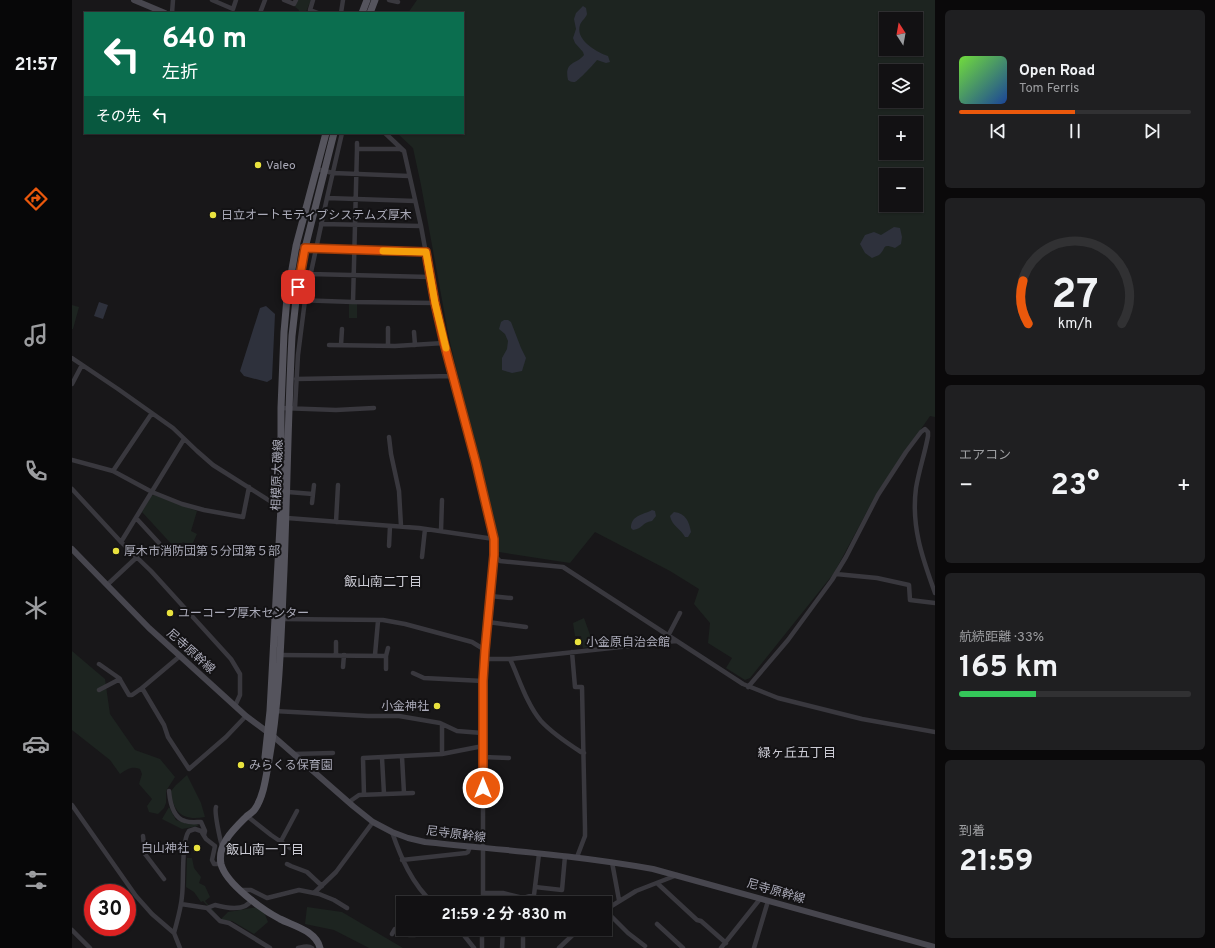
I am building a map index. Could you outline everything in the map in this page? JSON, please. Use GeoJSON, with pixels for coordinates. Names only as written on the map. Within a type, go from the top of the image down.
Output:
{"type":"FeatureCollection","features":[{"type":"Feature","properties":{"kind":"main road"},"geometry":{"type":"LineString","coordinates":[[362,12],[367,0]]}},
{"type":"Feature","properties":{"kind":"main road"},"geometry":{"type":"LineString","coordinates":[[370,12],[375,0]]}},
{"type":"Feature","properties":{"kind":"main road","name":"相模原大磯線"},"geometry":{"type":"LineString","coordinates":[[279,619],[281,408],[284,332],[296,246],[326,134]]}},
{"type":"Feature","properties":{"kind":"main road","name":"相模原大磯線"},"geometry":{"type":"LineString","coordinates":[[222,846],[228,836],[247,816],[253,804],[261,780],[271,734],[287,518],[293,408],[292,336],[296,300],[305,248],[334,134]]}},
{"type":"Feature","properties":{"kind":"main road"},"geometry":{"type":"LineString","coordinates":[[222,846],[220,854],[221,864],[227,876],[252,899],[279,918],[312,935],[319,944],[320,948]]}},
{"type":"Feature","properties":{"kind":"street"},"geometry":{"type":"LineString","coordinates":[[134,0],[144,2],[163,12]]}},
{"type":"Feature","properties":{"kind":"street"},"geometry":{"type":"LineString","coordinates":[[172,12],[173,0]]}},
{"type":"Feature","properties":{"kind":"street"},"geometry":{"type":"LineString","coordinates":[[212,0],[233,9],[236,0]]}},
{"type":"Feature","properties":{"kind":"street"},"geometry":{"type":"LineString","coordinates":[[260,12],[265,0]]}},
{"type":"Feature","properties":{"kind":"street"},"geometry":{"type":"LineString","coordinates":[[284,0],[294,4],[296,0]]}},
{"type":"Feature","properties":{"kind":"street"},"geometry":{"type":"LineString","coordinates":[[313,0],[310,10],[315,12]]}},
{"type":"Feature","properties":{"kind":"street"},"geometry":{"type":"LineString","coordinates":[[340,12],[343,0]]}},
{"type":"Feature","properties":{"kind":"street"},"geometry":{"type":"LineString","coordinates":[[389,0],[398,2]]}},
{"type":"Feature","properties":{"kind":"street"},"geometry":{"type":"LineString","coordinates":[[342,134],[304,300],[293,379],[453,376]]}},
{"type":"Feature","properties":{"kind":"street"},"geometry":{"type":"LineString","coordinates":[[386,134],[404,151],[421,226],[444,343],[476,463],[494,539],[494,555],[483,681],[483,893],[504,893],[511,896]]}},
{"type":"Feature","properties":{"kind":"street"},"geometry":{"type":"LineString","coordinates":[[354,302],[357,142]]}},
{"type":"Feature","properties":{"kind":"street"},"geometry":{"type":"LineString","coordinates":[[357,149],[400,149],[404,151]]}},
{"type":"Feature","properties":{"kind":"street"},"geometry":{"type":"LineString","coordinates":[[316,169],[333,173],[409,176]]}},
{"type":"Feature","properties":{"kind":"street"},"geometry":{"type":"LineString","coordinates":[[327,198],[415,201]]}},
{"type":"Feature","properties":{"kind":"street"},"geometry":{"type":"LineString","coordinates":[[321,224],[421,226]]}},
{"type":"Feature","properties":{"kind":"street"},"geometry":{"type":"LineString","coordinates":[[296,246],[316,249],[426,252]]}},
{"type":"Feature","properties":{"kind":"street"},"geometry":{"type":"LineString","coordinates":[[310,274],[430,277]]}},
{"type":"Feature","properties":{"kind":"street"},"geometry":{"type":"LineString","coordinates":[[288,298],[296,300],[354,302],[435,303]]}},
{"type":"Feature","properties":{"kind":"street"},"geometry":{"type":"LineString","coordinates":[[388,328],[388,346]]}},
{"type":"Feature","properties":{"kind":"street"},"geometry":{"type":"LineString","coordinates":[[341,345],[342,329]]}},
{"type":"Feature","properties":{"kind":"street"},"geometry":{"type":"LineString","coordinates":[[414,332],[415,345]]}},
{"type":"Feature","properties":{"kind":"street"},"geometry":{"type":"LineString","coordinates":[[329,345],[388,346],[444,343]]}},
{"type":"Feature","properties":{"kind":"street"},"geometry":{"type":"LineString","coordinates":[[72,358],[173,428],[213,465],[281,507],[287,518],[401,526],[494,539]]}},
{"type":"Feature","properties":{"kind":"street"},"geometry":{"type":"LineString","coordinates":[[72,384],[82,365]]}},
{"type":"Feature","properties":{"kind":"street"},"geometry":{"type":"LineString","coordinates":[[281,408],[336,410],[367,405],[374,408]]}},
{"type":"Feature","properties":{"kind":"street"},"geometry":{"type":"LineString","coordinates":[[113,471],[152,413]]}},
{"type":"Feature","properties":{"kind":"street"},"geometry":{"type":"LineString","coordinates":[[748,687],[788,640],[836,574],[878,495],[906,452],[925,429],[928,432],[928,436],[916,487],[915,522],[921,553],[935,593]]}},
{"type":"Feature","properties":{"kind":"street"},"geometry":{"type":"LineString","coordinates":[[390,437],[388,443],[399,491],[401,526]]}},
{"type":"Feature","properties":{"kind":"street"},"geometry":{"type":"LineString","coordinates":[[121,542],[184,439]]}},
{"type":"Feature","properties":{"kind":"street"},"geometry":{"type":"LineString","coordinates":[[72,460],[113,471],[152,492],[182,504],[204,510],[243,517],[249,487]]}},
{"type":"Feature","properties":{"kind":"street"},"geometry":{"type":"LineString","coordinates":[[312,503],[314,485]]}},
{"type":"Feature","properties":{"kind":"street"},"geometry":{"type":"LineString","coordinates":[[336,522],[338,485]]}},
{"type":"Feature","properties":{"kind":"street"},"geometry":{"type":"LineString","coordinates":[[72,489],[121,542],[151,571],[231,659],[240,674],[240,695],[236,706]]}},
{"type":"Feature","properties":{"kind":"street"},"geometry":{"type":"LineString","coordinates":[[288,492],[313,494]]}},
{"type":"Feature","properties":{"kind":"street"},"geometry":{"type":"LineString","coordinates":[[441,500],[441,531]]}},
{"type":"Feature","properties":{"kind":"street"},"geometry":{"type":"LineString","coordinates":[[136,518],[157,537],[159,543]]}},
{"type":"Feature","properties":{"kind":"street"},"geometry":{"type":"LineString","coordinates":[[389,546],[390,526]]}},
{"type":"Feature","properties":{"kind":"street"},"geometry":{"type":"LineString","coordinates":[[421,554],[425,529]]}},
{"type":"Feature","properties":{"kind":"street","name":"尼寺原幹線"},"geometry":{"type":"LineString","coordinates":[[72,549],[149,628],[246,716],[271,734],[373,822],[392,832],[425,842],[577,857],[653,869],[935,947]]}},
{"type":"Feature","properties":{"kind":"street"},"geometry":{"type":"LineString","coordinates":[[494,555],[500,561],[563,567],[748,687],[778,698],[862,719],[935,732]]}},
{"type":"Feature","properties":{"kind":"street"},"geometry":{"type":"LineString","coordinates":[[107,585],[137,557]]}},
{"type":"Feature","properties":{"kind":"street"},"geometry":{"type":"LineString","coordinates":[[836,574],[876,578],[909,585],[910,600],[935,603]]}},
{"type":"Feature","properties":{"kind":"street"},"geometry":{"type":"LineString","coordinates":[[490,596],[511,598]]}},
{"type":"Feature","properties":{"kind":"street"},"geometry":{"type":"LineString","coordinates":[[668,636],[680,613]]}},
{"type":"Feature","properties":{"kind":"street"},"geometry":{"type":"LineString","coordinates":[[279,619],[383,620],[405,624],[472,642],[485,650]]}},
{"type":"Feature","properties":{"kind":"street"},"geometry":{"type":"LineString","coordinates":[[375,655],[378,621]]}},
{"type":"Feature","properties":{"kind":"street"},"geometry":{"type":"LineString","coordinates":[[488,622],[519,624],[526,627]]}},
{"type":"Feature","properties":{"kind":"street"},"geometry":{"type":"LineString","coordinates":[[485,659],[510,659],[676,641]]}},
{"type":"Feature","properties":{"kind":"street"},"geometry":{"type":"LineString","coordinates":[[336,642],[336,655]]}},
{"type":"Feature","properties":{"kind":"street"},"geometry":{"type":"LineString","coordinates":[[386,669],[386,656],[388,648]]}},
{"type":"Feature","properties":{"kind":"street"},"geometry":{"type":"LineString","coordinates":[[572,652],[575,688],[582,687],[584,753],[585,836],[577,857]]}},
{"type":"Feature","properties":{"kind":"street"},"geometry":{"type":"LineString","coordinates":[[277,655],[386,656]]}},
{"type":"Feature","properties":{"kind":"street"},"geometry":{"type":"LineString","coordinates":[[343,667],[344,655]]}},
{"type":"Feature","properties":{"kind":"street"},"geometry":{"type":"LineString","coordinates":[[99,664],[120,679],[129,695],[132,695],[180,656]]}},
{"type":"Feature","properties":{"kind":"street"},"geometry":{"type":"LineString","coordinates":[[510,659],[529,700],[541,720],[553,732],[580,752],[584,753]]}},
{"type":"Feature","properties":{"kind":"street"},"geometry":{"type":"LineString","coordinates":[[413,673],[424,678],[483,681]]}},
{"type":"Feature","properties":{"kind":"street"},"geometry":{"type":"LineString","coordinates":[[99,690],[120,679]]}},
{"type":"Feature","properties":{"kind":"street"},"geometry":{"type":"LineString","coordinates":[[142,688],[161,720],[168,737],[189,769],[226,738],[246,716]]}},
{"type":"Feature","properties":{"kind":"street"},"geometry":{"type":"LineString","coordinates":[[273,711],[368,716],[399,716],[442,724],[457,731],[482,733]]}},
{"type":"Feature","properties":{"kind":"street"},"geometry":{"type":"LineString","coordinates":[[442,724],[442,754]]}},
{"type":"Feature","properties":{"kind":"street"},"geometry":{"type":"LineString","coordinates":[[364,795],[363,758],[442,754],[483,746]]}},
{"type":"Feature","properties":{"kind":"street"},"geometry":{"type":"LineString","coordinates":[[293,754],[333,752]]}},
{"type":"Feature","properties":{"kind":"street"},"geometry":{"type":"LineString","coordinates":[[483,757],[507,756]]}},
{"type":"Feature","properties":{"kind":"street"},"geometry":{"type":"LineString","coordinates":[[402,757],[404,793]]}},
{"type":"Feature","properties":{"kind":"street"},"geometry":{"type":"LineString","coordinates":[[382,758],[384,794]]}},
{"type":"Feature","properties":{"kind":"street"},"geometry":{"type":"LineString","coordinates":[[169,791],[170,803],[179,818],[185,822],[201,822],[205,831],[204,835]]}},
{"type":"Feature","properties":{"kind":"street"},"geometry":{"type":"LineString","coordinates":[[349,802],[357,796],[364,795],[413,793]]}},
{"type":"Feature","properties":{"kind":"street"},"geometry":{"type":"LineString","coordinates":[[72,805],[136,896],[152,914],[174,933],[180,948]]}},
{"type":"Feature","properties":{"kind":"street"},"geometry":{"type":"LineString","coordinates":[[213,810],[218,821],[222,846]]}},
{"type":"Feature","properties":{"kind":"street"},"geometry":{"type":"LineString","coordinates":[[281,841],[297,811]]}},
{"type":"Feature","properties":{"kind":"street"},"geometry":{"type":"LineString","coordinates":[[247,816],[290,848]]}},
{"type":"Feature","properties":{"kind":"street"},"geometry":{"type":"LineString","coordinates":[[314,893],[336,872],[373,822]]}},
{"type":"Feature","properties":{"kind":"street"},"geometry":{"type":"LineString","coordinates":[[174,933],[181,904],[184,853],[187,834],[189,831],[195,829],[201,831],[208,841],[215,846],[212,860],[214,864],[221,864]]}},
{"type":"Feature","properties":{"kind":"street"},"geometry":{"type":"LineString","coordinates":[[392,832],[402,860],[425,896]]}},
{"type":"Feature","properties":{"kind":"street"},"geometry":{"type":"LineString","coordinates":[[143,836],[144,854],[164,878]]}},
{"type":"Feature","properties":{"kind":"street"},"geometry":{"type":"LineString","coordinates":[[402,860],[466,853],[470,847]]}},
{"type":"Feature","properties":{"kind":"street"},"geometry":{"type":"LineString","coordinates":[[532,896],[534,895],[536,887],[539,854]]}},
{"type":"Feature","properties":{"kind":"street"},"geometry":{"type":"LineString","coordinates":[[536,887],[562,890],[565,856]]}},
{"type":"Feature","properties":{"kind":"street"},"geometry":{"type":"LineString","coordinates":[[612,862],[620,900]]}},
{"type":"Feature","properties":{"kind":"street"},"geometry":{"type":"LineString","coordinates":[[289,867],[307,872],[322,886]]}},
{"type":"Feature","properties":{"kind":"street"},"geometry":{"type":"LineString","coordinates":[[612,905],[636,890],[677,875]]}},
{"type":"Feature","properties":{"kind":"street"},"geometry":{"type":"LineString","coordinates":[[657,883],[697,920],[701,921],[726,943]]}},
{"type":"Feature","properties":{"kind":"street"},"geometry":{"type":"LineString","coordinates":[[241,890],[251,890],[267,898],[299,890],[314,893],[334,900],[348,908]]}},
{"type":"Feature","properties":{"kind":"street"},"geometry":{"type":"LineString","coordinates":[[181,904],[207,908],[215,905],[224,907],[243,907],[250,904],[252,899]]}},
{"type":"Feature","properties":{"kind":"street"},"geometry":{"type":"LineString","coordinates":[[721,948],[760,899]]}},
{"type":"Feature","properties":{"kind":"street"},"geometry":{"type":"LineString","coordinates":[[754,948],[768,901]]}},
{"type":"Feature","properties":{"kind":"street"},"geometry":{"type":"LineString","coordinates":[[207,908],[220,921],[229,923],[270,948]]}},
{"type":"Feature","properties":{"kind":"street"},"geometry":{"type":"LineString","coordinates":[[612,916],[644,943]]}},
{"type":"Feature","properties":{"kind":"street"},"geometry":{"type":"LineString","coordinates":[[657,924],[668,931],[683,948]]}},
{"type":"Feature","properties":{"kind":"street"},"geometry":{"type":"LineString","coordinates":[[392,934],[396,929]]}},
{"type":"Feature","properties":{"kind":"street"},"geometry":{"type":"LineString","coordinates":[[72,930],[90,948]]}},
{"type":"Feature","properties":{"kind":"street"},"geometry":{"type":"LineString","coordinates":[[465,936],[474,948]]}},
{"type":"Feature","properties":{"kind":"street"},"geometry":{"type":"LineString","coordinates":[[482,936],[482,948]]}},
{"type":"Feature","properties":{"kind":"street"},"geometry":{"type":"LineString","coordinates":[[502,948],[503,936]]}},
{"type":"Feature","properties":{"kind":"street"},"geometry":{"type":"LineString","coordinates":[[523,936],[523,948]]}},
{"type":"Feature","properties":{"kind":"street"},"geometry":{"type":"LineString","coordinates":[[561,948],[572,936]]}},
{"type":"Feature","properties":{"kind":"street"},"geometry":{"type":"LineString","coordinates":[[298,948],[303,946],[312,948]]}},
{"type":"Feature","properties":{"kind":"shaded area"},"geometry":{"type":"Polygon","coordinates":[[[298,0],[311,0],[306,12],[298,12],[299,10],[295,7],[298,0]]]}},
{"type":"Feature","properties":{"kind":"shaded area"},"geometry":{"type":"Polygon","coordinates":[[[417,0],[935,0],[935,417],[930,416],[877,493],[834,573],[750,678],[745,680],[726,668],[732,658],[708,643],[710,623],[694,604],[699,589],[670,571],[595,532],[570,563],[499,552],[449,338],[413,148],[398,134],[464,134],[464,12],[409,12],[417,0]]]}},
{"type":"Feature","properties":{"kind":"shaded area"},"geometry":{"type":"Polygon","coordinates":[[[583,6],[586,8],[587,14],[580,25],[579,30],[581,36],[588,45],[598,52],[608,56],[610,62],[606,63],[597,60],[579,79],[572,82],[568,80],[567,74],[569,66],[584,55],[573,38],[576,29],[574,19],[576,13],[583,6]]]}},
{"type":"Feature","properties":{"kind":"shaded area"},"geometry":{"type":"Polygon","coordinates":[[[894,227],[900,228],[902,237],[901,244],[895,248],[886,246],[879,255],[872,258],[865,253],[860,244],[865,235],[874,232],[881,235],[894,227]]]}},
{"type":"Feature","properties":{"kind":"shaded area"},"geometry":{"type":"Polygon","coordinates":[[[99,302],[108,305],[103,319],[94,316],[99,302]]]}},
{"type":"Feature","properties":{"kind":"shaded area"},"geometry":{"type":"Polygon","coordinates":[[[349,303],[357,304],[357,318],[349,318],[349,303]]]}},
{"type":"Feature","properties":{"kind":"shaded area"},"geometry":{"type":"Polygon","coordinates":[[[72,305],[79,307],[73,329],[72,329],[72,305]]]}},
{"type":"Feature","properties":{"kind":"shaded area"},"geometry":{"type":"Polygon","coordinates":[[[266,306],[275,314],[272,379],[267,382],[244,376],[240,371],[260,308],[266,306]]]}},
{"type":"Feature","properties":{"kind":"shaded area"},"geometry":{"type":"Polygon","coordinates":[[[504,320],[511,322],[526,358],[522,371],[512,373],[502,370],[502,358],[507,349],[508,341],[505,334],[499,329],[501,322],[504,320]]]}},
{"type":"Feature","properties":{"kind":"shaded area"},"geometry":{"type":"Polygon","coordinates":[[[154,495],[197,511],[191,531],[197,534],[191,547],[183,542],[176,549],[142,512],[151,496],[154,495]]]}},
{"type":"Feature","properties":{"kind":"shaded area"},"geometry":{"type":"Polygon","coordinates":[[[652,510],[655,511],[656,516],[652,521],[633,530],[631,528],[635,518],[652,510]]]}},
{"type":"Feature","properties":{"kind":"shaded area"},"geometry":{"type":"Polygon","coordinates":[[[674,512],[684,516],[688,522],[691,532],[688,537],[685,537],[671,519],[670,516],[674,512]]]}},
{"type":"Feature","properties":{"kind":"shaded area"},"geometry":{"type":"Polygon","coordinates":[[[584,618],[594,646],[583,648],[581,636],[575,636],[573,623],[584,618]]]}},
{"type":"Feature","properties":{"kind":"shaded area"},"geometry":{"type":"Polygon","coordinates":[[[72,651],[105,679],[110,714],[135,750],[160,759],[175,777],[166,791],[166,803],[164,808],[158,814],[149,812],[147,806],[152,799],[139,784],[142,774],[140,769],[130,768],[120,774],[110,760],[72,730],[72,651]]]}},
{"type":"Feature","properties":{"kind":"shaded area"},"geometry":{"type":"Polygon","coordinates":[[[187,775],[201,803],[205,817],[191,818],[185,816],[180,814],[174,805],[171,791],[187,775]]]}},
{"type":"Feature","properties":{"kind":"shaded area"},"geometry":{"type":"Polygon","coordinates":[[[169,807],[176,820],[185,823],[197,823],[198,826],[182,829],[162,819],[169,807]]]}},
{"type":"Feature","properties":{"kind":"shaded area"},"geometry":{"type":"Polygon","coordinates":[[[187,858],[192,858],[194,868],[201,877],[199,883],[205,886],[210,897],[205,901],[221,919],[228,912],[257,907],[264,912],[268,922],[254,934],[232,921],[221,920],[203,901],[201,902],[194,892],[186,887],[187,858]]]}},
{"type":"Feature","properties":{"kind":"shaded area"},"geometry":{"type":"Polygon","coordinates":[[[307,907],[342,912],[403,948],[369,948],[334,930],[305,924],[307,907]]]}},
{"type":"Feature","properties":{"kind":"slow traffic"},"geometry":{"type":"LineString","coordinates":[[383,251],[426,252],[435,303],[446,348]]}},
{"type":"Feature","properties":{"kind":"place","name":"Valeo"},"geometry":{"type":"Point","coordinates":[258,165]}},
{"type":"Feature","properties":{"kind":"place","name":"日立オートモティブシステムズ厚木"},"geometry":{"type":"Point","coordinates":[213,215]}},
{"type":"Feature","properties":{"kind":"place","name":"厚木市消防団第５分団第５部"},"geometry":{"type":"Point","coordinates":[116,551]}},
{"type":"Feature","properties":{"kind":"place","name":"ユーコープ厚木センター"},"geometry":{"type":"Point","coordinates":[170,613]}},
{"type":"Feature","properties":{"kind":"place","name":"小金原自治会館"},"geometry":{"type":"Point","coordinates":[578,642]}},
{"type":"Feature","properties":{"kind":"place","name":"小金神社"},"geometry":{"type":"Point","coordinates":[437,706]}},
{"type":"Feature","properties":{"kind":"place","name":"みらくる保育園"},"geometry":{"type":"Point","coordinates":[241,765]}},
{"type":"Feature","properties":{"kind":"place","name":"白山神社"},"geometry":{"type":"Point","coordinates":[197,848]}},
{"type":"Feature","properties":{"kind":"district","name":"飯山南二丁目"},"geometry":{"type":"Point","coordinates":[383,581]}},
{"type":"Feature","properties":{"kind":"district","name":"緑ヶ丘五丁目"},"geometry":{"type":"Point","coordinates":[797,752]}},
{"type":"Feature","properties":{"kind":"district","name":"飯山南一丁目"},"geometry":{"type":"Point","coordinates":[265,849]}},
{"type":"Feature","properties":{"kind":"route"},"geometry":{"type":"LineString","coordinates":[[298,287],[305,248],[426,252],[444,343],[476,463],[494,539],[494,555],[483,681],[483,788]]}}]}
